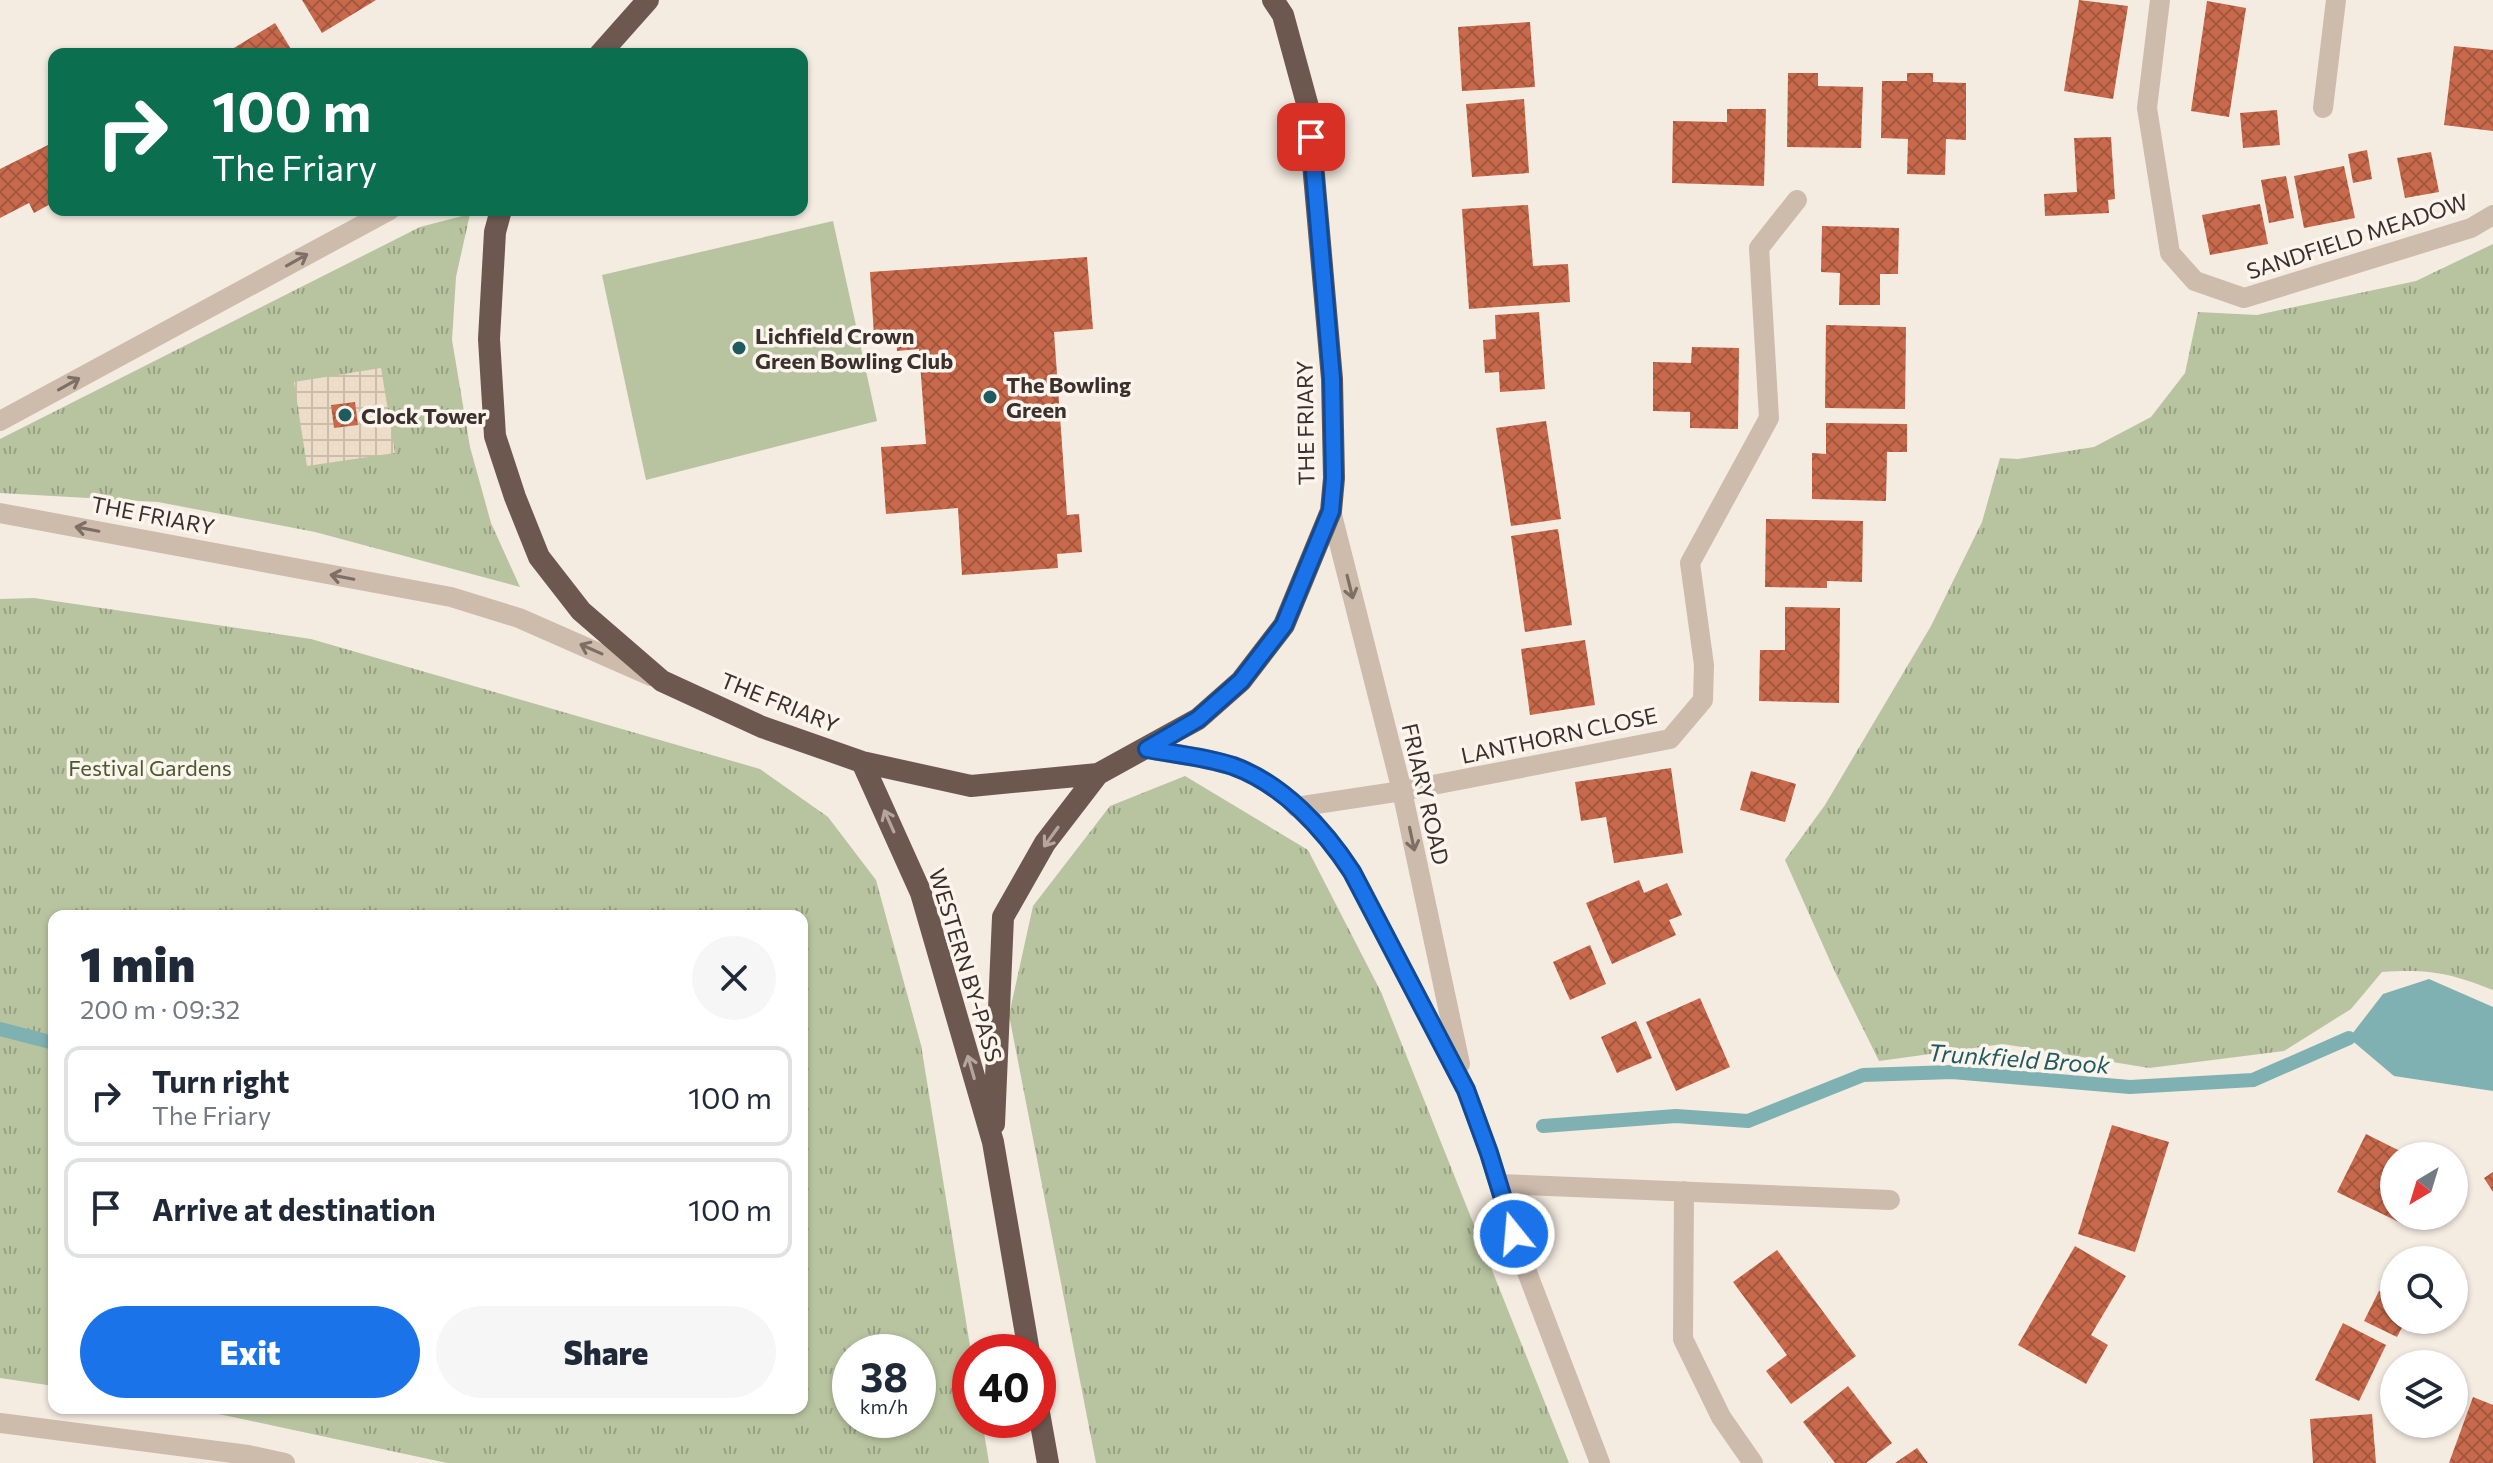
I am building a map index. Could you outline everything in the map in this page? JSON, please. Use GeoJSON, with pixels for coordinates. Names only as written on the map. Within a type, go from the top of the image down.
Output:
{"type":"FeatureCollection","features":[{"type":"Feature","properties":{"kind":"highway"},"geometry":{"type":"LineString","coordinates":[[605,48],[648,0]]}},
{"type":"Feature","properties":{"kind":"highway","name":"THE FRIARY"},"geometry":{"type":"LineString","coordinates":[[499,216],[495,232],[489,339],[495,436],[539,557],[581,611],[662,681],[762,727],[862,762],[971,786],[1098,774],[1198,719],[1241,681],[1284,625],[1331,511],[1334,478],[1332,379],[1308,107],[1283,15],[1273,0]]}},
{"type":"Feature","properties":{"kind":"highway","name":"WESTERN BY-PASS"},"geometry":{"type":"LineString","coordinates":[[862,762],[921,893],[993,1142],[1026,1334]]}},
{"type":"Feature","properties":{"kind":"highway","name":"WESTERN BY-PASS"},"geometry":{"type":"LineString","coordinates":[[993,1142],[1003,917],[1045,843],[1098,774]]}},
{"type":"Feature","properties":{"kind":"highway"},"geometry":{"type":"LineString","coordinates":[[1044,1438],[1048,1463]]}},
{"type":"Feature","properties":{"kind":"street","name":"SANDFIELD MEADOW"},"geometry":{"type":"LineString","coordinates":[[2160,0],[2147,108],[2170,253],[2195,281],[2244,298],[2471,228],[2493,215]]}},
{"type":"Feature","properties":{"kind":"street"},"geometry":{"type":"LineString","coordinates":[[2323,108],[2336,0]]}},
{"type":"Feature","properties":{"kind":"street","name":"LANTHORN CLOSE"},"geometry":{"type":"LineString","coordinates":[[1296,807],[1402,791],[1670,739],[1703,700],[1704,665],[1690,563],[1769,418],[1759,248],[1797,200]]}},
{"type":"Feature","properties":{"kind":"street"},"geometry":{"type":"LineString","coordinates":[[0,421],[379,216]]}},
{"type":"Feature","properties":{"kind":"street","name":"FRIARY ROAD"},"geometry":{"type":"LineString","coordinates":[[1331,511],[1402,791],[1466,1090],[1522,1259],[1600,1463]]}},
{"type":"Feature","properties":{"kind":"street","name":"THE FRIARY"},"geometry":{"type":"LineString","coordinates":[[0,513],[451,597],[519,618],[662,681]]}},
{"type":"Feature","properties":{"kind":"street","name":"FRIARY ROAD"},"geometry":{"type":"LineString","coordinates":[[1147,749],[1233,766],[1278,791],[1331,840],[1352,872],[1466,1090]]}},
{"type":"Feature","properties":{"kind":"street"},"geometry":{"type":"LineString","coordinates":[[1499,1184],[1890,1200]]}},
{"type":"Feature","properties":{"kind":"street"},"geometry":{"type":"LineString","coordinates":[[1684,1191],[1683,1339],[1721,1417],[1753,1463]]}},
{"type":"Feature","properties":{"kind":"street"},"geometry":{"type":"LineString","coordinates":[[0,1423],[248,1455],[285,1463]]}},
{"type":"Feature","properties":{"kind":"green space"},"geometry":{"type":"Polygon","coordinates":[[[470,216],[456,277],[452,340],[470,447],[491,523],[520,587],[315,532],[158,502],[0,493],[0,439],[420,227],[470,216]]]}},
{"type":"Feature","properties":{"kind":"green space","name":"Lichfield Crown Green Bowling Club"},"geometry":{"type":"Polygon","coordinates":[[[833,221],[877,421],[646,480],[602,275],[833,221]]]}},
{"type":"Feature","properties":{"kind":"green space"},"geometry":{"type":"Polygon","coordinates":[[[2493,244],[2493,990],[2439,974],[2382,972],[2351,1009],[2284,1051],[2149,1068],[2003,1044],[1879,1061],[1785,860],[1825,805],[1931,626],[1982,522],[2000,458],[2018,459],[2094,447],[2151,417],[2185,373],[2198,312],[2257,315],[2416,281],[2493,244]]]}},
{"type":"Feature","properties":{"kind":"green space","name":"Festival Gardens"},"geometry":{"type":"Polygon","coordinates":[[[34,598],[311,639],[760,769],[828,817],[876,880],[921,1045],[968,1334],[952,1334],[952,1438],[985,1438],[989,1463],[447,1463],[219,1414],[808,1414],[808,910],[48,910],[48,1385],[0,1378],[0,599],[34,598]]]}},
{"type":"Feature","properties":{"kind":"green space"},"geometry":{"type":"Polygon","coordinates":[[[1185,776],[1308,850],[1381,992],[1569,1463],[1096,1463],[1009,1015],[1033,906],[1110,806],[1185,776]]]}},
{"type":"Feature","properties":{"kind":"shaded area"},"geometry":{"type":"Polygon","coordinates":[[[381,368],[395,453],[307,466],[294,382],[381,368]]]}},
{"type":"Feature","properties":{"kind":"water"},"geometry":{"type":"Polygon","coordinates":[[[2429,979],[2493,1007],[2493,1091],[2394,1076],[2349,1038],[2383,994],[2429,979]]]}},
{"type":"Feature","properties":{"kind":"building"},"geometry":{"type":"Polygon","coordinates":[[[302,0],[376,0],[322,33],[302,0]]]}},
{"type":"Feature","properties":{"kind":"building"},"geometry":{"type":"Polygon","coordinates":[[[2079,0],[2128,6],[2113,99],[2064,91],[2079,0]]]}},
{"type":"Feature","properties":{"kind":"building"},"geometry":{"type":"Polygon","coordinates":[[[2207,1],[2246,8],[2229,117],[2191,111],[2207,1]]]}},
{"type":"Feature","properties":{"kind":"building"},"geometry":{"type":"Polygon","coordinates":[[[1530,22],[1535,87],[1462,91],[1458,27],[1530,22]]]}},
{"type":"Feature","properties":{"kind":"building"},"geometry":{"type":"Polygon","coordinates":[[[275,23],[290,48],[234,48],[275,23]]]}},
{"type":"Feature","properties":{"kind":"building"},"geometry":{"type":"Polygon","coordinates":[[[2454,46],[2493,50],[2493,131],[2444,125],[2454,46]]]}},
{"type":"Feature","properties":{"kind":"building"},"geometry":{"type":"Polygon","coordinates":[[[1788,73],[1818,73],[1818,86],[1863,87],[1861,148],[1787,147],[1788,73]]]}},
{"type":"Feature","properties":{"kind":"building"},"geometry":{"type":"Polygon","coordinates":[[[1907,73],[1933,73],[1933,82],[1966,83],[1966,140],[1946,139],[1945,175],[1907,174],[1908,139],[1881,138],[1882,81],[1907,81],[1907,73]]]}},
{"type":"Feature","properties":{"kind":"building"},"geometry":{"type":"Polygon","coordinates":[[[1524,99],[1529,173],[1472,177],[1466,104],[1524,99]]]}},
{"type":"Feature","properties":{"kind":"building"},"geometry":{"type":"Polygon","coordinates":[[[1727,109],[1766,109],[1764,186],[1672,183],[1673,121],[1727,122],[1727,109]]]}},
{"type":"Feature","properties":{"kind":"building"},"geometry":{"type":"Polygon","coordinates":[[[2277,110],[2280,145],[2243,148],[2240,113],[2277,110]]]}},
{"type":"Feature","properties":{"kind":"building"},"geometry":{"type":"Polygon","coordinates":[[[2111,137],[2115,199],[2108,200],[2109,213],[2045,216],[2044,194],[2077,192],[2074,138],[2111,137]]]}},
{"type":"Feature","properties":{"kind":"building"},"geometry":{"type":"Polygon","coordinates":[[[48,145],[48,205],[34,213],[29,203],[0,218],[0,169],[48,145]]]}},
{"type":"Feature","properties":{"kind":"building"},"geometry":{"type":"Polygon","coordinates":[[[2367,150],[2372,179],[2353,183],[2348,154],[2367,150]]]}},
{"type":"Feature","properties":{"kind":"building"},"geometry":{"type":"Polygon","coordinates":[[[2431,152],[2439,192],[2405,198],[2397,158],[2431,152]]]}},
{"type":"Feature","properties":{"kind":"building"},"geometry":{"type":"Polygon","coordinates":[[[2344,166],[2355,218],[2304,228],[2294,176],[2344,166]]]}},
{"type":"Feature","properties":{"kind":"building"},"geometry":{"type":"Polygon","coordinates":[[[2286,176],[2294,218],[2269,223],[2261,180],[2286,176]]]}},
{"type":"Feature","properties":{"kind":"building"},"geometry":{"type":"Polygon","coordinates":[[[2260,204],[2268,244],[2210,255],[2202,215],[2260,204]]]}},
{"type":"Feature","properties":{"kind":"building"},"geometry":{"type":"Polygon","coordinates":[[[1528,205],[1533,266],[1568,264],[1570,302],[1469,309],[1462,209],[1528,205]]]}},
{"type":"Feature","properties":{"kind":"building"},"geometry":{"type":"Polygon","coordinates":[[[1822,226],[1899,228],[1898,274],[1880,274],[1880,305],[1839,305],[1840,273],[1821,272],[1822,226]]]}},
{"type":"Feature","properties":{"kind":"building","name":"The Bowling Green"},"geometry":{"type":"Polygon","coordinates":[[[1087,257],[1093,329],[1054,332],[1067,515],[1079,514],[1082,552],[1057,554],[1058,568],[962,575],[958,508],[886,514],[881,447],[926,444],[919,349],[897,351],[896,334],[874,336],[870,272],[1087,257]]]}},
{"type":"Feature","properties":{"kind":"building"},"geometry":{"type":"Polygon","coordinates":[[[1539,312],[1545,389],[1500,392],[1499,372],[1485,373],[1483,340],[1496,339],[1495,315],[1539,312]]]}},
{"type":"Feature","properties":{"kind":"building"},"geometry":{"type":"Polygon","coordinates":[[[1826,325],[1906,327],[1905,409],[1825,408],[1826,325]]]}},
{"type":"Feature","properties":{"kind":"building"},"geometry":{"type":"Polygon","coordinates":[[[1692,347],[1739,348],[1738,429],[1690,428],[1690,412],[1653,411],[1653,362],[1691,363],[1692,347]]]}},
{"type":"Feature","properties":{"kind":"building","name":"Clock Tower"},"geometry":{"type":"Polygon","coordinates":[[[355,402],[358,425],[334,428],[331,405],[355,402]]]}},
{"type":"Feature","properties":{"kind":"building"},"geometry":{"type":"Polygon","coordinates":[[[1546,421],[1561,519],[1511,526],[1496,428],[1546,421]]]}},
{"type":"Feature","properties":{"kind":"building"},"geometry":{"type":"Polygon","coordinates":[[[1826,423],[1907,424],[1907,452],[1887,452],[1886,501],[1812,499],[1812,453],[1826,454],[1826,423]]]}},
{"type":"Feature","properties":{"kind":"building"},"geometry":{"type":"Polygon","coordinates":[[[1766,519],[1863,521],[1862,582],[1827,581],[1827,588],[1765,587],[1766,519]]]}},
{"type":"Feature","properties":{"kind":"building"},"geometry":{"type":"Polygon","coordinates":[[[1558,529],[1572,625],[1525,632],[1511,536],[1558,529]]]}},
{"type":"Feature","properties":{"kind":"building"},"geometry":{"type":"Polygon","coordinates":[[[1785,607],[1840,608],[1839,703],[1759,701],[1760,650],[1785,650],[1785,607]]]}},
{"type":"Feature","properties":{"kind":"building"},"geometry":{"type":"Polygon","coordinates":[[[1585,640],[1595,705],[1530,715],[1521,649],[1585,640]]]}},
{"type":"Feature","properties":{"kind":"building"},"geometry":{"type":"Polygon","coordinates":[[[1671,768],[1683,853],[1614,863],[1606,817],[1581,821],[1575,782],[1671,768]]]}},
{"type":"Feature","properties":{"kind":"building"},"geometry":{"type":"Polygon","coordinates":[[[1751,771],[1796,784],[1785,822],[1740,810],[1751,771]]]}},
{"type":"Feature","properties":{"kind":"building"},"geometry":{"type":"Polygon","coordinates":[[[1639,880],[1644,893],[1667,883],[1682,915],[1669,920],[1676,935],[1612,964],[1586,903],[1639,880]]]}},
{"type":"Feature","properties":{"kind":"building"},"geometry":{"type":"Polygon","coordinates":[[[1590,945],[1606,984],[1570,1000],[1553,962],[1590,945]]]}},
{"type":"Feature","properties":{"kind":"building"},"geometry":{"type":"Polygon","coordinates":[[[1700,998],[1730,1067],[1676,1091],[1646,1022],[1700,998]]]}},
{"type":"Feature","properties":{"kind":"building"},"geometry":{"type":"Polygon","coordinates":[[[1636,1021],[1652,1058],[1617,1073],[1601,1037],[1636,1021]]]}},
{"type":"Feature","properties":{"kind":"building"},"geometry":{"type":"Polygon","coordinates":[[[2112,1125],[2169,1142],[2135,1252],[2078,1234],[2112,1125]]]}},
{"type":"Feature","properties":{"kind":"building"},"geometry":{"type":"Polygon","coordinates":[[[2366,1134],[2382,1142],[2380,1213],[2337,1192],[2366,1134]]]}},
{"type":"Feature","properties":{"kind":"building"},"geometry":{"type":"Polygon","coordinates":[[[2493,1172],[2493,1192],[2484,1178],[2493,1172]]]}},
{"type":"Feature","properties":{"kind":"building"},"geometry":{"type":"Polygon","coordinates":[[[2075,1246],[2126,1276],[2091,1335],[2108,1345],[2086,1384],[2018,1345],[2075,1246]]]}},
{"type":"Feature","properties":{"kind":"building"},"geometry":{"type":"Polygon","coordinates":[[[1777,1250],[1856,1356],[1791,1404],[1766,1371],[1787,1355],[1733,1282],[1777,1250]]]}},
{"type":"Feature","properties":{"kind":"building"},"geometry":{"type":"Polygon","coordinates":[[[2379,1291],[2380,1291],[2380,1329],[2364,1321],[2379,1291]]]}},
{"type":"Feature","properties":{"kind":"building"},"geometry":{"type":"Polygon","coordinates":[[[2343,1323],[2386,1345],[2380,1350],[2380,1357],[2359,1401],[2315,1380],[2343,1323]]]}},
{"type":"Feature","properties":{"kind":"building"},"geometry":{"type":"Polygon","coordinates":[[[1848,1386],[1892,1443],[1866,1463],[1835,1463],[1803,1422],[1848,1386]]]}},
{"type":"Feature","properties":{"kind":"building"},"geometry":{"type":"Polygon","coordinates":[[[2473,1397],[2493,1405],[2493,1463],[2449,1463],[2458,1438],[2468,1438],[2468,1411],[2473,1397]]]}},
{"type":"Feature","properties":{"kind":"building"},"geometry":{"type":"Polygon","coordinates":[[[2372,1414],[2376,1463],[2313,1463],[2310,1419],[2372,1414]]]}},
{"type":"Feature","properties":{"kind":"building"},"geometry":{"type":"Polygon","coordinates":[[[1917,1448],[1928,1463],[1895,1463],[1917,1448]]]}},
{"type":"Feature","properties":{"kind":"waterway"},"geometry":{"type":"LineString","coordinates":[[0,1029],[48,1041]]}},
{"type":"Feature","properties":{"kind":"waterway","name":"Trunkfield Brook"},"geometry":{"type":"LineString","coordinates":[[1543,1126],[1676,1116],[1748,1121],[1863,1075],[1952,1072],[2130,1087],[2253,1080],[2349,1038]]}},
{"type":"Feature","properties":{"kind":"place","name":"Lichfield Crown Green Bowling Club"},"geometry":{"type":"Point","coordinates":[739,348]}},
{"type":"Feature","properties":{"kind":"place","name":"The Bowling Green"},"geometry":{"type":"Point","coordinates":[990,397]}},
{"type":"Feature","properties":{"kind":"place","name":"Clock Tower"},"geometry":{"type":"Point","coordinates":[345,415]}},
{"type":"Feature","properties":{"kind":"route"},"geometry":{"type":"LineString","coordinates":[[1311,137],[1332,379],[1334,478],[1331,511],[1284,625],[1241,681],[1198,719],[1147,749],[1233,766],[1278,791],[1331,840],[1352,872],[1466,1090],[1514,1234]]}}]}
